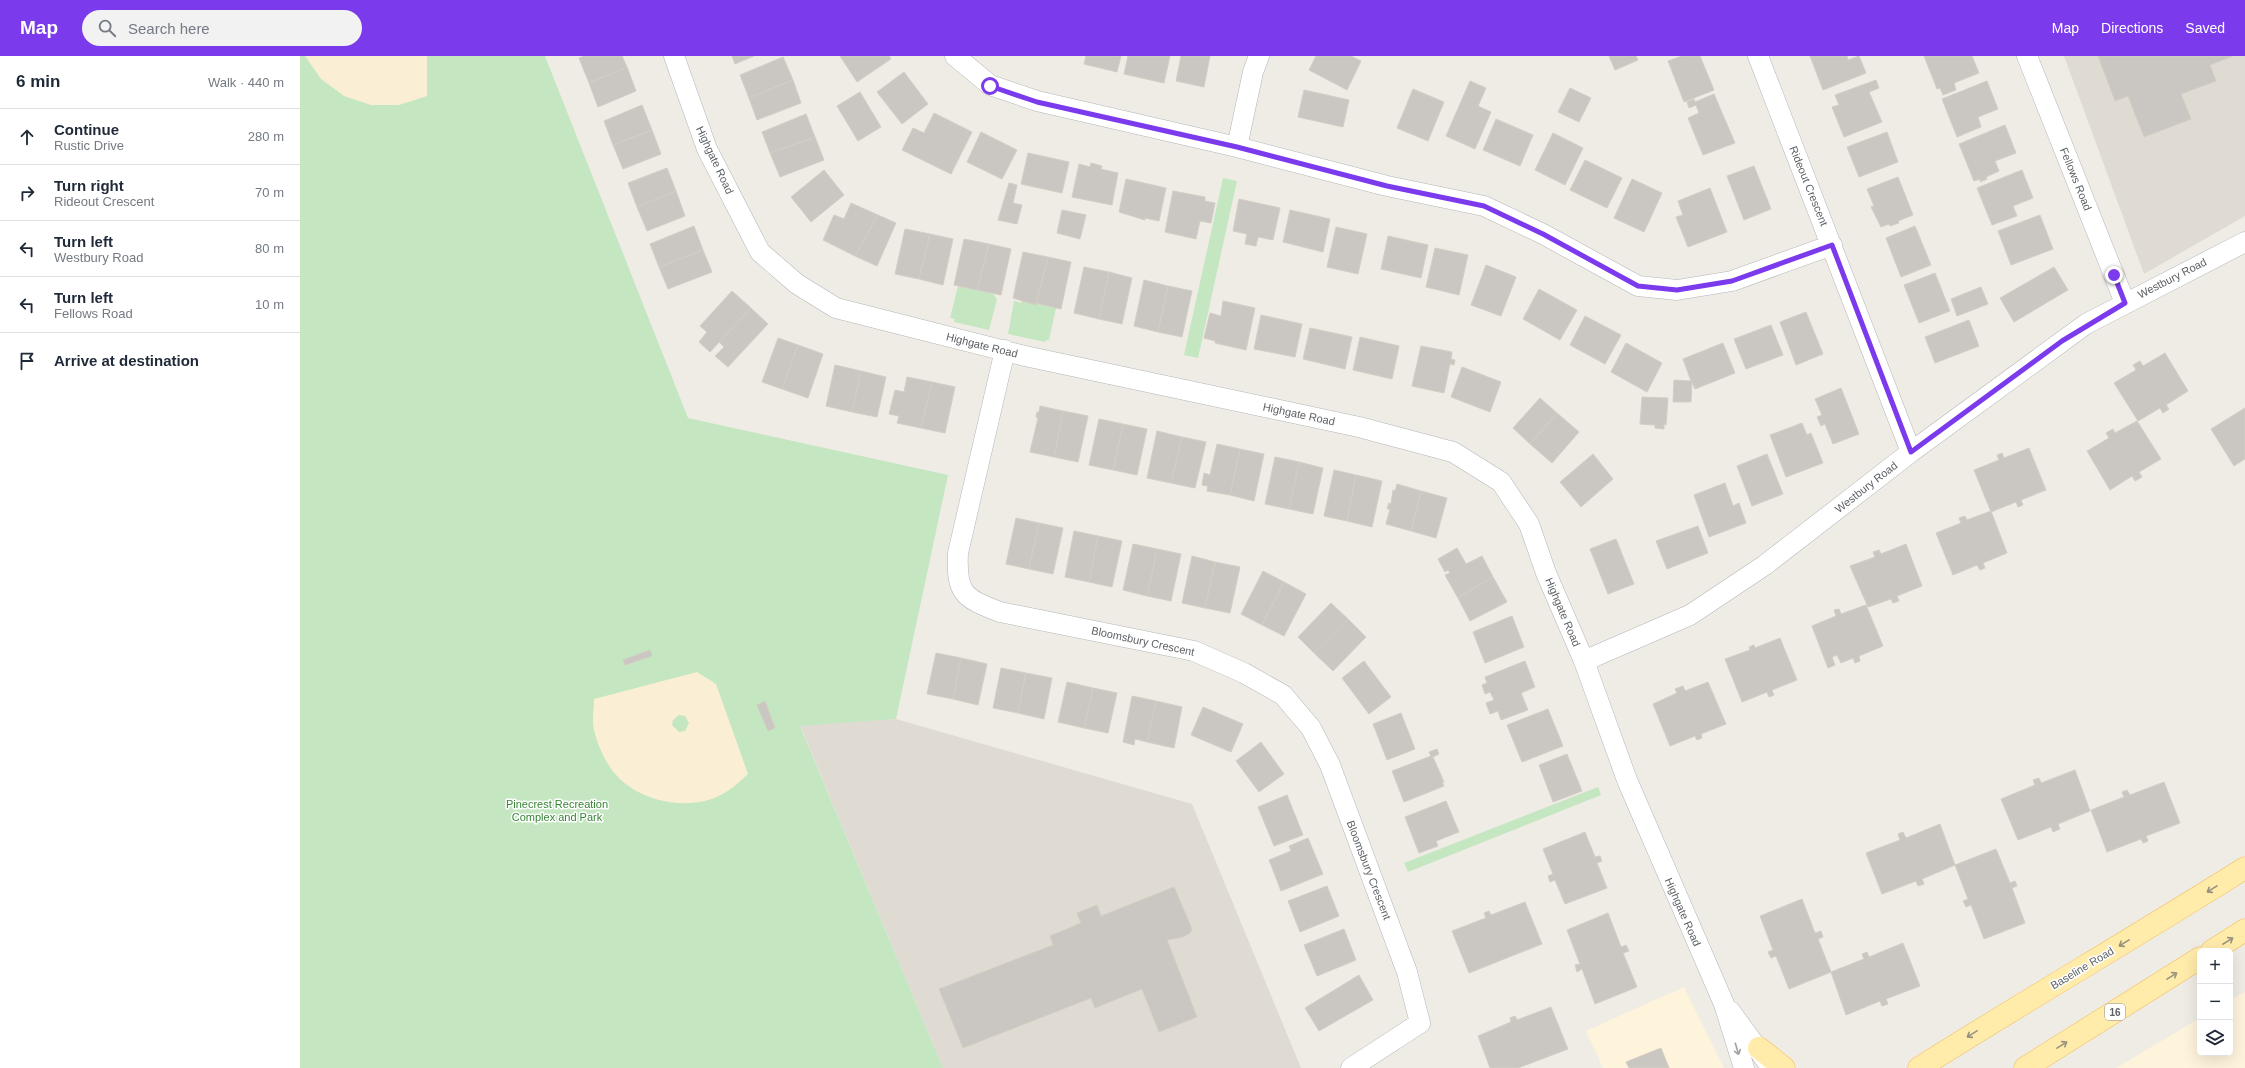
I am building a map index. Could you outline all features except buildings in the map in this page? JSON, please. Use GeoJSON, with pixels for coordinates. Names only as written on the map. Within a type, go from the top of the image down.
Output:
{"type":"FeatureCollection","features":[{"type":"Feature","properties":{"kind":"main road","name":"Baseline Road"},"geometry":{"type":"LineString","coordinates":[[1919,1068],[2005,1014],[2157,924],[2245,868]]}},
{"type":"Feature","properties":{"kind":"main road"},"geometry":{"type":"LineString","coordinates":[[2217,948],[2245,930]]}},
{"type":"Feature","properties":{"kind":"main road","name":"16"},"geometry":{"type":"LineString","coordinates":[[2025,1068],[2197,960]]}},
{"type":"Feature","properties":{"kind":"main road"},"geometry":{"type":"LineString","coordinates":[[1759,1048],[1784,1068]]}},
{"type":"Feature","properties":{"kind":"street","name":"Highgate Road"},"geometry":{"type":"LineString","coordinates":[[674,56],[707,149],[760,252],[797,284],[836,308],[1005,350],[1359,427],[1453,452],[1500,482],[1529,524],[1546,573],[1584,661],[1627,780],[1724,1004],[1744,1068]]}},
{"type":"Feature","properties":{"kind":"street"},"geometry":{"type":"LineString","coordinates":[[955,56],[990,86],[1037,102],[1237,147],[1387,186],[1484,206],[1543,234],[1638,286],[1677,290],[1732,281],[1832,245]]}},
{"type":"Feature","properties":{"kind":"street"},"geometry":{"type":"LineString","coordinates":[[1237,147],[1253,72],[1259,56]]}},
{"type":"Feature","properties":{"kind":"street","name":"Rideout Crescent"},"geometry":{"type":"LineString","coordinates":[[1758,56],[1911,452]]}},
{"type":"Feature","properties":{"kind":"street","name":"Fellows Road"},"geometry":{"type":"LineString","coordinates":[[2027,56],[2125,303]]}},
{"type":"Feature","properties":{"kind":"street","name":"Westbury Road"},"geometry":{"type":"LineString","coordinates":[[1584,661],[1690,615],[1765,565],[1911,452],[2062,341],[2125,303],[2245,242]]}},
{"type":"Feature","properties":{"kind":"street","name":"Bloomsbury Crescent"},"geometry":{"type":"LineString","coordinates":[[1005,350],[958,553],[957,573],[963,593],[980,604],[1000,612],[1194,651],[1244,673],[1283,695],[1311,728],[1330,766],[1407,972],[1420,1023],[1351,1068]]}},
{"type":"Feature","properties":{"kind":"street","name":"Highgate Road"},"geometry":{"type":"LineString","coordinates":[[1724,1004],[1759,1048],[1771,1068]]}},
{"type":"Feature","properties":{"kind":"shaded area"},"geometry":{"type":"Polygon","coordinates":[[[2064,56],[2245,56],[2245,216],[2144,274],[2064,56]]]}},
{"type":"Feature","properties":{"kind":"shaded area"},"geometry":{"type":"Polygon","coordinates":[[[896,719],[1192,804],[1301,1068],[943,1068],[800,725],[896,719]]]}},
{"type":"Feature","properties":{"kind":"shaded area"},"geometry":{"type":"Polygon","coordinates":[[[1684,987],[1724,1068],[1603,1068],[1586,1031],[1684,987]]]}},
{"type":"Feature","properties":{"kind":"shaded area"},"geometry":{"type":"Polygon","coordinates":[[[2245,992],[2245,1068],[2116,1068],[2197,1020],[2197,1056],[2233,1056],[2233,998],[2245,992]]]}},
{"type":"Feature","properties":{"kind":"green space","name":"Pinecrest Recreation Complex and Park"},"geometry":{"type":"Polygon","coordinates":[[[300,56],[545,56],[688,418],[948,475],[896,719],[800,726],[943,1068],[300,1068],[300,56]]]}},
{"type":"Feature","properties":{"kind":"green space"},"geometry":{"type":"Polygon","coordinates":[[[1223,178],[1237,181],[1198,358],[1184,355],[1223,178]]]}},
{"type":"Feature","properties":{"kind":"green space"},"geometry":{"type":"Polygon","coordinates":[[[958,286],[993,294],[997,299],[989,330],[954,322],[955,319],[950,318],[958,286]]]}},
{"type":"Feature","properties":{"kind":"green space"},"geometry":{"type":"Polygon","coordinates":[[[1022,300],[1056,308],[1049,340],[1046,340],[1045,342],[1008,334],[1014,301],[1021,303],[1022,300]]]}},
{"type":"Feature","properties":{"kind":"green space"},"geometry":{"type":"Polygon","coordinates":[[[1598,787],[1601,795],[1408,872],[1404,863],[1598,787]]]}},
{"type":"Feature","properties":{"kind":"sand"},"geometry":{"type":"Polygon","coordinates":[[[305,56],[427,56],[427,96],[399,105],[371,105],[344,96],[321,79],[305,56]]]}},
{"type":"Feature","properties":{"kind":"sand"},"geometry":{"type":"Polygon","coordinates":[[[697,672],[716,684],[748,774],[726,792],[714,798],[700,802],[671,802],[642,794],[619,778],[603,756],[593,726],[594,699],[697,672]],[[679,715],[673,720],[672,725],[679,732],[685,731],[689,723],[685,716],[679,715]]]}},
{"type":"Feature","properties":{"kind":"route"},"geometry":{"type":"LineString","coordinates":[[990,86],[1037,102],[1237,147],[1387,186],[1484,206],[1543,234],[1638,286],[1677,290],[1732,281],[1832,245],[1911,452],[2086,324],[2125,303],[2114,275]]}}]}
